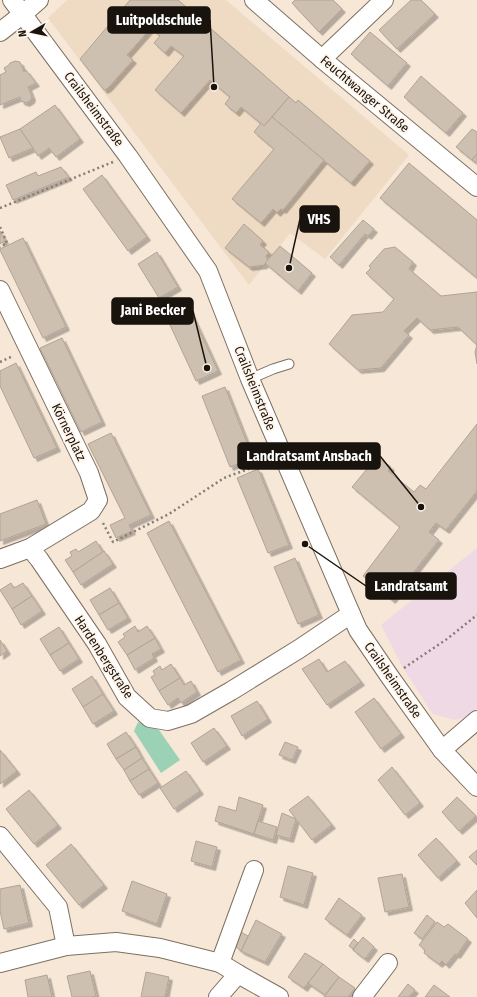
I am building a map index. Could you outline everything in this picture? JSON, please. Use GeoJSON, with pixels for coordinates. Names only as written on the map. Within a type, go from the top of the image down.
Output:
{"type":"FeatureCollection","features":[{"type":"Feature","properties":{"kind":"street","name":"Crailsheimstraße"},"geometry":{"type":"LineString","coordinates":[[12,0],[128,156],[208,271],[250,378],[358,630],[442,750],[477,787]]}},
{"type":"Feature","properties":{"kind":"street"},"geometry":{"type":"LineString","coordinates":[[0,32],[39,0]]}},
{"type":"Feature","properties":{"kind":"street","name":"Feuchtwanger Straße"},"geometry":{"type":"LineString","coordinates":[[254,0],[322,59],[477,187]]}},
{"type":"Feature","properties":{"kind":"street"},"geometry":{"type":"LineString","coordinates":[[322,59],[384,0]]}},
{"type":"Feature","properties":{"kind":"street","name":"Körnerplatz"},"geometry":{"type":"LineString","coordinates":[[0,290],[89,473],[98,500],[94,506]]}},
{"type":"Feature","properties":{"kind":"street"},"geometry":{"type":"LineString","coordinates":[[0,559],[30,548],[91,511],[94,506]]}},
{"type":"Feature","properties":{"kind":"street","name":"Hardenbergstraße"},"geometry":{"type":"LineString","coordinates":[[30,548],[97,644],[127,697],[150,718],[168,721],[191,714],[293,653],[351,614]]}},
{"type":"Feature","properties":{"kind":"street"},"geometry":{"type":"LineString","coordinates":[[442,750],[477,720]]}},
{"type":"Feature","properties":{"kind":"street"},"geometry":{"type":"LineString","coordinates":[[0,836],[58,908],[66,946]]}},
{"type":"Feature","properties":{"kind":"street"},"geometry":{"type":"LineString","coordinates":[[220,963],[254,870]]}},
{"type":"Feature","properties":{"kind":"street"},"geometry":{"type":"LineString","coordinates":[[0,963],[66,946],[116,942],[160,948],[220,963],[279,997]]}},
{"type":"Feature","properties":{"kind":"street"},"geometry":{"type":"LineString","coordinates":[[362,997],[388,962]]}},
{"type":"Feature","properties":{"kind":"street"},"geometry":{"type":"LineString","coordinates":[[218,997],[238,974]]}},
{"type":"Feature","properties":{"kind":"lane"},"geometry":{"type":"LineString","coordinates":[[250,378],[289,364]]}},
{"type":"Feature","properties":{"kind":"path"},"geometry":{"type":"LineString","coordinates":[[0,208],[128,156]]}},
{"type":"Feature","properties":{"kind":"path"},"geometry":{"type":"LineString","coordinates":[[0,227],[8,243],[0,247]]}},
{"type":"Feature","properties":{"kind":"path"},"geometry":{"type":"LineString","coordinates":[[94,506],[113,542],[169,514],[224,478],[283,456]]}},
{"type":"Feature","properties":{"kind":"path"},"geometry":{"type":"LineString","coordinates":[[390,677],[447,639],[477,614]]}},
{"type":"Feature","properties":{"kind":"shaded area"},"geometry":{"type":"Polygon","coordinates":[[[67,0],[226,0],[409,155],[325,259],[290,233],[249,285],[48,18],[67,0]]]}},
{"type":"Feature","properties":{"kind":"shaded area"},"geometry":{"type":"Polygon","coordinates":[[[477,548],[477,709],[469,716],[455,720],[433,714],[403,668],[381,625],[477,548]]]}},
{"type":"Feature","properties":{"kind":"green space"},"geometry":{"type":"Polygon","coordinates":[[[138,722],[159,730],[180,760],[161,773],[134,731],[138,722]]]}},
{"type":"Feature","properties":{"kind":"building"},"geometry":{"type":"Polygon","coordinates":[[[130,0],[178,0],[289,97],[264,126],[241,107],[236,113],[225,104],[230,97],[210,80],[181,113],[155,90],[184,56],[171,46],[165,53],[154,43],[160,36],[151,28],[127,55],[133,60],[108,88],[104,90],[80,59],[130,0]]]}},
{"type":"Feature","properties":{"kind":"building"},"geometry":{"type":"Polygon","coordinates":[[[295,0],[333,0],[342,9],[319,32],[292,3],[295,0]]]}},
{"type":"Feature","properties":{"kind":"building"},"geometry":{"type":"Polygon","coordinates":[[[411,0],[421,0],[435,14],[397,49],[379,30],[411,0]]]}},
{"type":"Feature","properties":{"kind":"building"},"geometry":{"type":"Polygon","coordinates":[[[370,32],[407,63],[388,86],[351,54],[370,32]]]}},
{"type":"Feature","properties":{"kind":"building"},"geometry":{"type":"Polygon","coordinates":[[[15,61],[20,62],[24,72],[26,70],[36,83],[28,87],[32,97],[31,100],[26,103],[21,101],[20,97],[0,105],[0,75],[6,72],[4,68],[15,61]]]}},
{"type":"Feature","properties":{"kind":"building"},"geometry":{"type":"Polygon","coordinates":[[[421,76],[463,113],[446,133],[404,97],[421,76]]]}},
{"type":"Feature","properties":{"kind":"building"},"geometry":{"type":"Polygon","coordinates":[[[289,97],[296,103],[298,100],[370,161],[351,183],[272,117],[289,97]]]}},
{"type":"Feature","properties":{"kind":"building"},"geometry":{"type":"Polygon","coordinates":[[[55,105],[80,139],[56,157],[49,148],[38,156],[20,129],[55,105]]]}},
{"type":"Feature","properties":{"kind":"building"},"geometry":{"type":"Polygon","coordinates":[[[272,117],[324,160],[283,210],[281,209],[277,213],[273,209],[261,223],[232,199],[274,149],[254,132],[261,123],[264,126],[272,117]]]}},
{"type":"Feature","properties":{"kind":"building"},"geometry":{"type":"Polygon","coordinates":[[[20,129],[33,148],[9,158],[0,137],[20,129]]]}},
{"type":"Feature","properties":{"kind":"building"},"geometry":{"type":"Polygon","coordinates":[[[472,129],[477,132],[477,154],[472,160],[456,147],[472,129]]]}},
{"type":"Feature","properties":{"kind":"building"},"geometry":{"type":"Polygon","coordinates":[[[477,154],[477,163],[472,160],[477,154]]]}},
{"type":"Feature","properties":{"kind":"building"},"geometry":{"type":"Polygon","coordinates":[[[409,163],[477,220],[477,278],[380,198],[409,163]]]}},
{"type":"Feature","properties":{"kind":"building"},"geometry":{"type":"Polygon","coordinates":[[[61,167],[69,177],[13,200],[6,185],[36,172],[38,176],[61,167]]]}},
{"type":"Feature","properties":{"kind":"building"},"geometry":{"type":"Polygon","coordinates":[[[102,175],[147,237],[128,251],[83,189],[102,175]]]}},
{"type":"Feature","properties":{"kind":"building"},"geometry":{"type":"Polygon","coordinates":[[[363,220],[374,229],[368,236],[365,234],[339,265],[330,257],[363,220]]]}},
{"type":"Feature","properties":{"kind":"building"},"geometry":{"type":"Polygon","coordinates":[[[244,224],[263,241],[260,245],[269,252],[266,256],[268,261],[264,265],[249,267],[225,248],[244,224]]]}},
{"type":"Feature","properties":{"kind":"building"},"geometry":{"type":"Polygon","coordinates":[[[0,231],[5,241],[0,244],[0,231]]]}},
{"type":"Feature","properties":{"kind":"building"},"geometry":{"type":"Polygon","coordinates":[[[23,238],[66,327],[43,338],[0,250],[23,238]]]}},
{"type":"Feature","properties":{"kind":"building"},"geometry":{"type":"Polygon","coordinates":[[[280,246],[312,273],[298,291],[265,263],[280,246]]]}},
{"type":"Feature","properties":{"kind":"building"},"geometry":{"type":"Polygon","coordinates":[[[395,247],[413,262],[409,269],[441,296],[477,292],[477,345],[458,327],[430,330],[417,318],[404,331],[409,335],[381,368],[358,370],[329,344],[352,315],[383,312],[394,299],[366,273],[371,268],[369,266],[384,249],[395,247]]]}},
{"type":"Feature","properties":{"kind":"building"},"geometry":{"type":"Polygon","coordinates":[[[157,252],[178,287],[159,298],[138,264],[157,252]]]}},
{"type":"Feature","properties":{"kind":"building"},"geometry":{"type":"Polygon","coordinates":[[[185,300],[218,371],[196,381],[163,310],[185,300]]]}},
{"type":"Feature","properties":{"kind":"building"},"geometry":{"type":"Polygon","coordinates":[[[62,338],[102,422],[81,432],[40,348],[62,338]]]}},
{"type":"Feature","properties":{"kind":"building"},"geometry":{"type":"Polygon","coordinates":[[[477,345],[477,364],[475,352],[477,345]]]}},
{"type":"Feature","properties":{"kind":"building"},"geometry":{"type":"Polygon","coordinates":[[[16,363],[57,448],[34,458],[0,386],[0,371],[16,363]]]}},
{"type":"Feature","properties":{"kind":"building"},"geometry":{"type":"Polygon","coordinates":[[[225,387],[253,458],[230,467],[202,396],[225,387]]]}},
{"type":"Feature","properties":{"kind":"building"},"geometry":{"type":"Polygon","coordinates":[[[477,424],[477,491],[446,530],[436,523],[429,532],[439,540],[392,600],[363,576],[400,527],[352,487],[377,457],[391,467],[388,471],[414,492],[420,485],[426,489],[477,424]]]}},
{"type":"Feature","properties":{"kind":"building"},"geometry":{"type":"Polygon","coordinates":[[[111,433],[151,515],[129,525],[132,531],[116,538],[110,525],[125,518],[88,444],[111,433]]]}},
{"type":"Feature","properties":{"kind":"building"},"geometry":{"type":"Polygon","coordinates":[[[258,469],[289,545],[268,553],[237,478],[258,469]]]}},
{"type":"Feature","properties":{"kind":"building"},"geometry":{"type":"Polygon","coordinates":[[[37,500],[46,524],[0,541],[0,514],[37,500]]]}},
{"type":"Feature","properties":{"kind":"building"},"geometry":{"type":"Polygon","coordinates":[[[169,521],[241,660],[218,672],[147,533],[169,521]]]}},
{"type":"Feature","properties":{"kind":"building"},"geometry":{"type":"Polygon","coordinates":[[[96,541],[103,552],[73,572],[65,560],[72,556],[70,552],[76,549],[78,552],[96,541]]]}},
{"type":"Feature","properties":{"kind":"building"},"geometry":{"type":"Polygon","coordinates":[[[104,551],[113,564],[81,585],[73,572],[104,551]]]}},
{"type":"Feature","properties":{"kind":"building"},"geometry":{"type":"Polygon","coordinates":[[[295,558],[319,615],[298,624],[274,567],[295,558]]]}},
{"type":"Feature","properties":{"kind":"building"},"geometry":{"type":"Polygon","coordinates":[[[11,583],[14,588],[23,583],[32,596],[12,609],[0,590],[11,583]]]}},
{"type":"Feature","properties":{"kind":"building"},"geometry":{"type":"Polygon","coordinates":[[[110,588],[119,603],[99,615],[90,600],[110,588]]]}},
{"type":"Feature","properties":{"kind":"building"},"geometry":{"type":"Polygon","coordinates":[[[32,596],[42,611],[21,625],[12,609],[32,596]]]}},
{"type":"Feature","properties":{"kind":"building"},"geometry":{"type":"Polygon","coordinates":[[[119,603],[128,618],[108,630],[99,615],[119,603]]]}},
{"type":"Feature","properties":{"kind":"building"},"geometry":{"type":"Polygon","coordinates":[[[135,626],[138,632],[147,626],[155,638],[127,655],[118,642],[125,637],[123,634],[135,626]]]}},
{"type":"Feature","properties":{"kind":"building"},"geometry":{"type":"Polygon","coordinates":[[[59,627],[69,643],[50,655],[40,639],[59,627]]]}},
{"type":"Feature","properties":{"kind":"building"},"geometry":{"type":"Polygon","coordinates":[[[155,638],[161,649],[152,654],[154,658],[135,670],[127,655],[155,638]]]}},
{"type":"Feature","properties":{"kind":"building"},"geometry":{"type":"Polygon","coordinates":[[[0,640],[7,651],[0,656],[0,640]]]}},
{"type":"Feature","properties":{"kind":"building"},"geometry":{"type":"Polygon","coordinates":[[[69,643],[79,659],[60,671],[50,655],[69,643]]]}},
{"type":"Feature","properties":{"kind":"building"},"geometry":{"type":"Polygon","coordinates":[[[319,659],[327,672],[345,661],[361,682],[327,705],[302,669],[319,659]]]}},
{"type":"Feature","properties":{"kind":"building"},"geometry":{"type":"Polygon","coordinates":[[[171,664],[180,678],[159,691],[151,677],[155,675],[153,671],[160,666],[162,670],[171,664]]]}},
{"type":"Feature","properties":{"kind":"building"},"geometry":{"type":"Polygon","coordinates":[[[92,676],[103,694],[83,707],[72,689],[92,676]]]}},
{"type":"Feature","properties":{"kind":"building"},"geometry":{"type":"Polygon","coordinates":[[[180,678],[184,685],[191,681],[197,692],[181,703],[178,698],[168,705],[159,691],[180,678]]]}},
{"type":"Feature","properties":{"kind":"building"},"geometry":{"type":"Polygon","coordinates":[[[103,694],[114,711],[93,724],[83,707],[103,694]]]}},
{"type":"Feature","properties":{"kind":"building"},"geometry":{"type":"Polygon","coordinates":[[[374,698],[401,734],[381,749],[355,712],[374,698]]]}},
{"type":"Feature","properties":{"kind":"building"},"geometry":{"type":"Polygon","coordinates":[[[257,701],[268,719],[242,736],[231,716],[257,701]]]}},
{"type":"Feature","properties":{"kind":"building"},"geometry":{"type":"Polygon","coordinates":[[[214,728],[227,746],[203,762],[191,743],[214,728]]]}},
{"type":"Feature","properties":{"kind":"building"},"geometry":{"type":"Polygon","coordinates":[[[126,732],[136,747],[116,759],[107,744],[126,732]]]}},
{"type":"Feature","properties":{"kind":"building"},"geometry":{"type":"Polygon","coordinates":[[[285,742],[298,747],[292,760],[279,755],[285,742]]]}},
{"type":"Feature","properties":{"kind":"building"},"geometry":{"type":"Polygon","coordinates":[[[136,747],[142,758],[124,770],[116,759],[136,747]]]}},
{"type":"Feature","properties":{"kind":"building"},"geometry":{"type":"Polygon","coordinates":[[[0,750],[17,771],[0,784],[0,750]]]}},
{"type":"Feature","properties":{"kind":"building"},"geometry":{"type":"Polygon","coordinates":[[[142,758],[149,769],[130,781],[124,770],[142,758]]]}},
{"type":"Feature","properties":{"kind":"building"},"geometry":{"type":"Polygon","coordinates":[[[392,767],[420,803],[405,815],[378,780],[392,767]]]}},
{"type":"Feature","properties":{"kind":"building"},"geometry":{"type":"Polygon","coordinates":[[[149,769],[158,783],[139,795],[130,781],[149,769]]]}},
{"type":"Feature","properties":{"kind":"building"},"geometry":{"type":"Polygon","coordinates":[[[186,771],[200,791],[174,809],[160,788],[186,771]]]}},
{"type":"Feature","properties":{"kind":"building"},"geometry":{"type":"Polygon","coordinates":[[[29,790],[58,825],[34,844],[6,809],[29,790]]]}},
{"type":"Feature","properties":{"kind":"building"},"geometry":{"type":"Polygon","coordinates":[[[308,796],[332,825],[312,840],[289,810],[308,796]]]}},
{"type":"Feature","properties":{"kind":"building"},"geometry":{"type":"Polygon","coordinates":[[[239,797],[263,805],[254,834],[215,821],[219,806],[236,811],[239,797]]]}},
{"type":"Feature","properties":{"kind":"building"},"geometry":{"type":"Polygon","coordinates":[[[457,797],[476,816],[459,831],[442,812],[457,797]]]}},
{"type":"Feature","properties":{"kind":"building"},"geometry":{"type":"Polygon","coordinates":[[[282,813],[296,819],[290,839],[276,835],[282,813]]]}},
{"type":"Feature","properties":{"kind":"building"},"geometry":{"type":"Polygon","coordinates":[[[258,821],[277,827],[273,840],[254,834],[258,821]]]}},
{"type":"Feature","properties":{"kind":"building"},"geometry":{"type":"Polygon","coordinates":[[[436,838],[457,861],[438,878],[418,855],[436,838]]]}},
{"type":"Feature","properties":{"kind":"building"},"geometry":{"type":"Polygon","coordinates":[[[196,841],[217,847],[212,867],[191,861],[196,841]]]}},
{"type":"Feature","properties":{"kind":"building"},"geometry":{"type":"Polygon","coordinates":[[[71,844],[104,885],[79,905],[46,865],[71,844]]]}},
{"type":"Feature","properties":{"kind":"building"},"geometry":{"type":"Polygon","coordinates":[[[477,850],[477,865],[469,857],[477,850]]]}},
{"type":"Feature","properties":{"kind":"building"},"geometry":{"type":"Polygon","coordinates":[[[288,866],[313,873],[304,905],[280,897],[288,866]]]}},
{"type":"Feature","properties":{"kind":"building"},"geometry":{"type":"Polygon","coordinates":[[[402,874],[409,907],[385,912],[378,878],[402,874]]]}},
{"type":"Feature","properties":{"kind":"building"},"geometry":{"type":"Polygon","coordinates":[[[132,881],[167,894],[157,924],[122,911],[132,881]]]}},
{"type":"Feature","properties":{"kind":"building"},"geometry":{"type":"Polygon","coordinates":[[[20,885],[29,923],[4,929],[0,911],[0,889],[20,885]]]}},
{"type":"Feature","properties":{"kind":"building"},"geometry":{"type":"Polygon","coordinates":[[[477,890],[477,918],[465,903],[477,890]]]}},
{"type":"Feature","properties":{"kind":"building"},"geometry":{"type":"Polygon","coordinates":[[[339,898],[362,915],[347,935],[325,919],[339,898]]]}},
{"type":"Feature","properties":{"kind":"building"},"geometry":{"type":"Polygon","coordinates":[[[427,915],[435,922],[422,939],[414,933],[427,915]]]}},
{"type":"Feature","properties":{"kind":"building"},"geometry":{"type":"Polygon","coordinates":[[[256,920],[282,934],[265,962],[241,951],[256,920]]]}},
{"type":"Feature","properties":{"kind":"building"},"geometry":{"type":"Polygon","coordinates":[[[437,922],[444,927],[448,924],[468,939],[457,955],[455,954],[446,965],[442,961],[439,964],[424,953],[425,950],[419,945],[437,922]]]}},
{"type":"Feature","properties":{"kind":"building"},"geometry":{"type":"Polygon","coordinates":[[[241,932],[248,936],[241,951],[236,947],[241,932]]]}},
{"type":"Feature","properties":{"kind":"building"},"geometry":{"type":"Polygon","coordinates":[[[363,937],[374,947],[365,959],[353,950],[363,937]]]}},
{"type":"Feature","properties":{"kind":"building"},"geometry":{"type":"Polygon","coordinates":[[[354,939],[358,943],[353,949],[349,946],[354,939]]]}},
{"type":"Feature","properties":{"kind":"building"},"geometry":{"type":"Polygon","coordinates":[[[305,953],[323,964],[304,988],[288,977],[305,953]]]}},
{"type":"Feature","properties":{"kind":"building"},"geometry":{"type":"Polygon","coordinates":[[[323,964],[339,977],[325,995],[308,983],[323,964]]]}},
{"type":"Feature","properties":{"kind":"building"},"geometry":{"type":"Polygon","coordinates":[[[90,971],[96,996],[72,997],[67,976],[90,971]]]}},
{"type":"Feature","properties":{"kind":"building"},"geometry":{"type":"Polygon","coordinates":[[[146,972],[169,977],[165,997],[141,997],[146,972]]]}},
{"type":"Feature","properties":{"kind":"building"},"geometry":{"type":"Polygon","coordinates":[[[47,975],[52,997],[28,997],[25,980],[47,975]]]}},
{"type":"Feature","properties":{"kind":"building"},"geometry":{"type":"Polygon","coordinates":[[[339,977],[355,988],[348,997],[324,997],[339,977]]]}},
{"type":"Feature","properties":{"kind":"building"},"geometry":{"type":"Polygon","coordinates":[[[408,984],[415,990],[409,997],[398,997],[408,984]]]}},
{"type":"Feature","properties":{"kind":"building"},"geometry":{"type":"Polygon","coordinates":[[[434,985],[450,997],[425,997],[434,985]]]}},
{"type":"Feature","properties":{"kind":"place","name":"Luitpoldschule"},"geometry":{"type":"Point","coordinates":[214,87]}},
{"type":"Feature","properties":{"kind":"place","name":"VHS"},"geometry":{"type":"Point","coordinates":[289,268]}},
{"type":"Feature","properties":{"kind":"place","name":"Jani Becker"},"geometry":{"type":"Point","coordinates":[207,368]}},
{"type":"Feature","properties":{"kind":"place","name":"Landratsamt Ansbach"},"geometry":{"type":"Point","coordinates":[421,507]}},
{"type":"Feature","properties":{"kind":"place","name":"Landratsamt"},"geometry":{"type":"Point","coordinates":[305,544]}}]}
